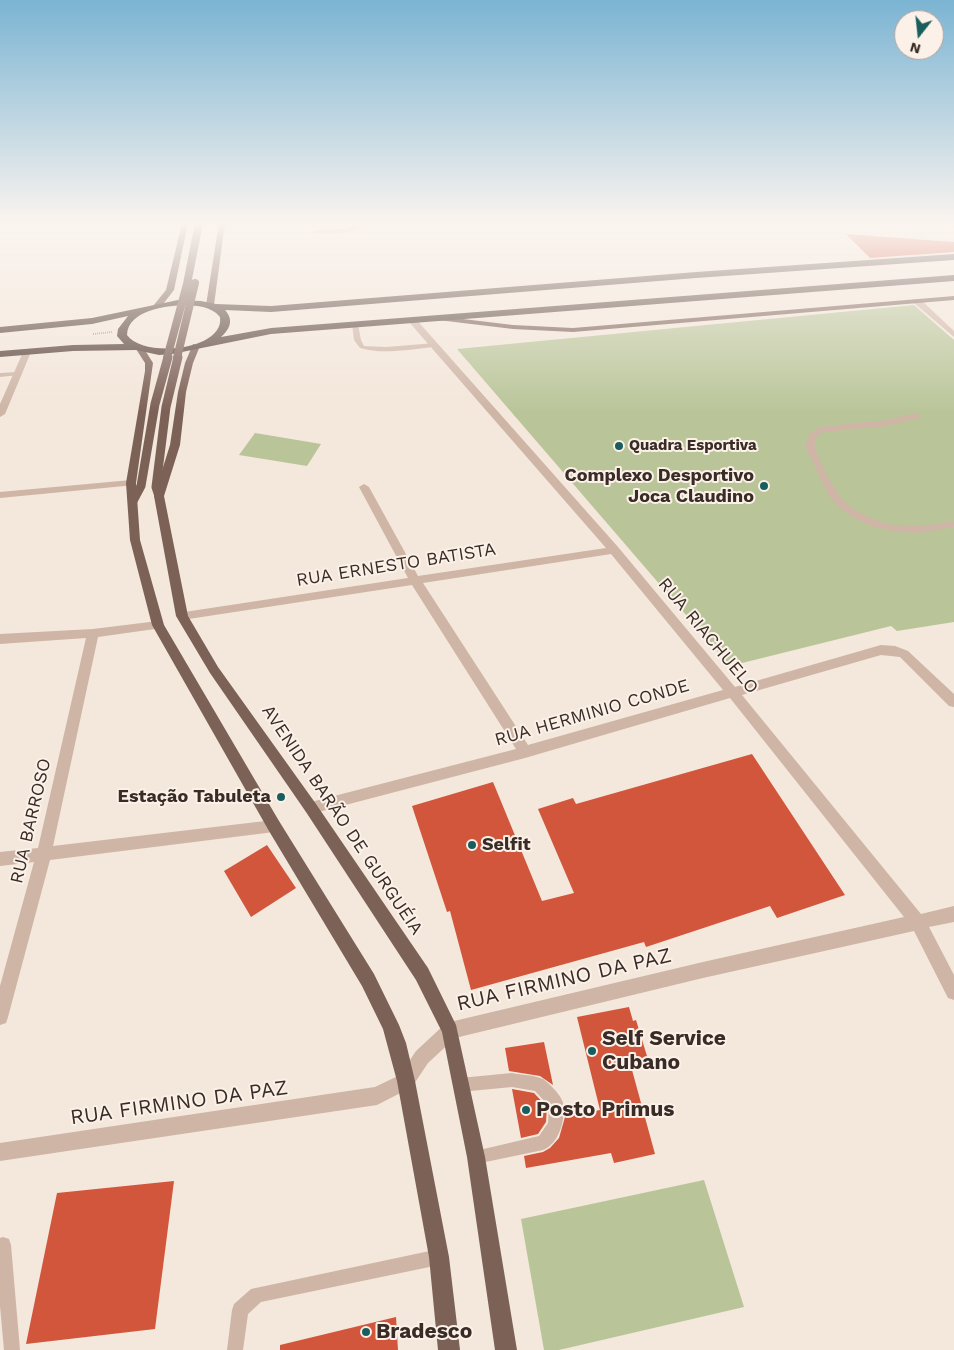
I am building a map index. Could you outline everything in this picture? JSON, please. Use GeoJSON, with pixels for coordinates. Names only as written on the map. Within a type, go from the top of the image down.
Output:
{"type":"FeatureCollection","features":[{"type":"Feature","properties":{"kind":"highway"},"geometry":{"type":"LineString","coordinates":[[0,354],[72,348],[134,346],[166,352],[271,332],[360,324],[403,310],[653,286]]}},
{"type":"Feature","properties":{"kind":"highway"},"geometry":{"type":"LineString","coordinates":[[0,330],[92,321],[155,306],[185,302],[212,306],[271,309],[362,302],[438,318],[851,286]]}},
{"type":"Feature","properties":{"kind":"highway"},"geometry":{"type":"LineString","coordinates":[[360,324],[377,318],[379,311],[375,306],[362,302]]}},
{"type":"Feature","properties":{"kind":"highway"},"geometry":{"type":"LineString","coordinates":[[134,346],[122,334],[125,324],[141,312],[155,306]]}},
{"type":"Feature","properties":{"kind":"highway"},"geometry":{"type":"LineString","coordinates":[[199,345],[217,336],[224,328],[226,320],[222,312],[212,306]]}},
{"type":"Feature","properties":{"kind":"main road"},"geometry":{"type":"LineString","coordinates":[[155,306],[170,290],[171,286]]}},
{"type":"Feature","properties":{"kind":"main road"},"geometry":{"type":"LineString","coordinates":[[133,501],[142,486],[154,404],[186,286]]}},
{"type":"Feature","properties":{"kind":"main road"},"geometry":{"type":"LineString","coordinates":[[159,496],[156,486],[166,407],[195,286]]}},
{"type":"Feature","properties":{"kind":"main road"},"geometry":{"type":"LineString","coordinates":[[212,306],[214,286]]}},
{"type":"Feature","properties":{"kind":"main road"},"geometry":{"type":"LineString","coordinates":[[438,318],[513,327],[574,330],[954,298]]}},
{"type":"Feature","properties":{"kind":"main road","name":"AVENIDA BARÃO DE GURGUÉIA"},"geometry":{"type":"LineString","coordinates":[[199,345],[189,363],[182,392],[174,445],[159,496],[182,616],[214,670],[311,808],[422,974],[450,1031],[476,1157],[506,1350]]}},
{"type":"Feature","properties":{"kind":"main road"},"geometry":{"type":"LineString","coordinates":[[134,346],[148,363],[149,371],[131,483],[135,540],[158,625],[274,826],[368,980],[397,1043],[406,1080],[439,1257],[448,1350]]}},
{"type":"Feature","properties":{"kind":"street"},"geometry":{"type":"LineString","coordinates":[[916,301],[954,334]]}},
{"type":"Feature","properties":{"kind":"street","name":"RUA RIACHUELO"},"geometry":{"type":"LineString","coordinates":[[403,310],[614,550],[733,693],[918,922],[954,992]]}},
{"type":"Feature","properties":{"kind":"street"},"geometry":{"type":"LineString","coordinates":[[0,414],[27,352]]}},
{"type":"Feature","properties":{"kind":"street"},"geometry":{"type":"LineString","coordinates":[[916,416],[887,422],[822,429],[813,435],[810,440],[810,446],[835,496],[850,511],[869,521],[901,530],[916,530],[954,524]]}},
{"type":"Feature","properties":{"kind":"street"},"geometry":{"type":"LineString","coordinates":[[0,495],[131,483]]}},
{"type":"Feature","properties":{"kind":"street"},"geometry":{"type":"LineString","coordinates":[[364,487],[416,580],[525,752]]}},
{"type":"Feature","properties":{"kind":"street","name":"RUA ERNESTO BATISTA"},"geometry":{"type":"LineString","coordinates":[[182,616],[614,550]]}},
{"type":"Feature","properties":{"kind":"street"},"geometry":{"type":"LineString","coordinates":[[0,638],[94,632],[158,625]]}},
{"type":"Feature","properties":{"kind":"street","name":"RUA BARROSO"},"geometry":{"type":"LineString","coordinates":[[0,1017],[44,854],[94,632]]}},
{"type":"Feature","properties":{"kind":"street","name":"RUA HERMINIO CONDE"},"geometry":{"type":"LineString","coordinates":[[311,808],[525,752],[881,650],[904,654],[954,702]]}},
{"type":"Feature","properties":{"kind":"street"},"geometry":{"type":"LineString","coordinates":[[0,859],[274,826]]}},
{"type":"Feature","properties":{"kind":"street","name":"RUA FIRMINO DA PAZ"},"geometry":{"type":"LineString","coordinates":[[0,1152],[377,1096],[406,1080],[422,1057],[450,1031],[703,970],[954,914]]}},
{"type":"Feature","properties":{"kind":"lane"},"geometry":{"type":"LineString","coordinates":[[360,324],[358,342],[363,347],[375,349],[435,345]]}},
{"type":"Feature","properties":{"kind":"lane"},"geometry":{"type":"LineString","coordinates":[[0,375],[17,374]]}},
{"type":"Feature","properties":{"kind":"lane"},"geometry":{"type":"LineString","coordinates":[[460,1085],[512,1080],[539,1085],[556,1102],[555,1126],[543,1143],[476,1157]]}},
{"type":"Feature","properties":{"kind":"lane"},"geometry":{"type":"LineString","coordinates":[[3,1245],[12,1350]]}},
{"type":"Feature","properties":{"kind":"lane"},"geometry":{"type":"LineString","coordinates":[[235,1350],[240,1310],[257,1295],[439,1257]]}},
{"type":"Feature","properties":{"kind":"green space","name":"Complexo Desportivo Joca Claudino"},"geometry":{"type":"Polygon","coordinates":[[[914,305],[954,340],[954,622],[897,631],[891,626],[730,666],[457,349],[914,305]]]}},
{"type":"Feature","properties":{"kind":"green space"},"geometry":{"type":"Polygon","coordinates":[[[255,433],[321,444],[307,466],[239,455],[255,433]]]}},
{"type":"Feature","properties":{"kind":"green space"},"geometry":{"type":"Polygon","coordinates":[[[704,1180],[744,1307],[559,1350],[544,1350],[521,1219],[704,1180]]]}},
{"type":"Feature","properties":{"kind":"building"},"geometry":{"type":"Polygon","coordinates":[[[752,754],[845,895],[777,918],[770,906],[646,947],[644,942],[471,990],[450,911],[447,912],[412,806],[493,782],[542,901],[574,893],[538,809],[573,798],[576,804],[752,754]]]}},
{"type":"Feature","properties":{"kind":"building"},"geometry":{"type":"Polygon","coordinates":[[[267,845],[296,888],[251,917],[224,871],[267,845]]]}},
{"type":"Feature","properties":{"kind":"building"},"geometry":{"type":"Polygon","coordinates":[[[629,1007],[633,1021],[636,1020],[650,1066],[632,1070],[655,1154],[614,1163],[611,1153],[526,1168],[524,1156],[543,1152],[550,1148],[559,1138],[565,1117],[600,1110],[577,1017],[629,1007]]]}},
{"type":"Feature","properties":{"kind":"building"},"geometry":{"type":"Polygon","coordinates":[[[544,1042],[553,1085],[540,1076],[509,1071],[505,1048],[544,1042]]]}},
{"type":"Feature","properties":{"kind":"building"},"geometry":{"type":"Polygon","coordinates":[[[512,1089],[534,1093],[547,1107],[546,1122],[538,1134],[521,1138],[512,1089]]]}},
{"type":"Feature","properties":{"kind":"building"},"geometry":{"type":"Polygon","coordinates":[[[174,1181],[155,1329],[26,1344],[57,1193],[174,1181]]]}},
{"type":"Feature","properties":{"kind":"building","name":"Bradesco"},"geometry":{"type":"Polygon","coordinates":[[[396,1317],[398,1350],[280,1350],[280,1345],[396,1317]]]}},
{"type":"Feature","properties":{"kind":"place","name":"Quadra Esportiva"},"geometry":{"type":"Point","coordinates":[619,446]}},
{"type":"Feature","properties":{"kind":"place","name":"Complexo Desportivo Joca Claudino"},"geometry":{"type":"Point","coordinates":[764,486]}},
{"type":"Feature","properties":{"kind":"place","name":"Estação Tabuleta"},"geometry":{"type":"Point","coordinates":[281,797]}},
{"type":"Feature","properties":{"kind":"place","name":"Selfit"},"geometry":{"type":"Point","coordinates":[472,845]}},
{"type":"Feature","properties":{"kind":"place","name":"Self Service Cubano"},"geometry":{"type":"Point","coordinates":[592,1051]}},
{"type":"Feature","properties":{"kind":"place","name":"Posto Primus"},"geometry":{"type":"Point","coordinates":[526,1110]}},
{"type":"Feature","properties":{"kind":"place","name":"Bradesco"},"geometry":{"type":"Point","coordinates":[366,1332]}}]}
